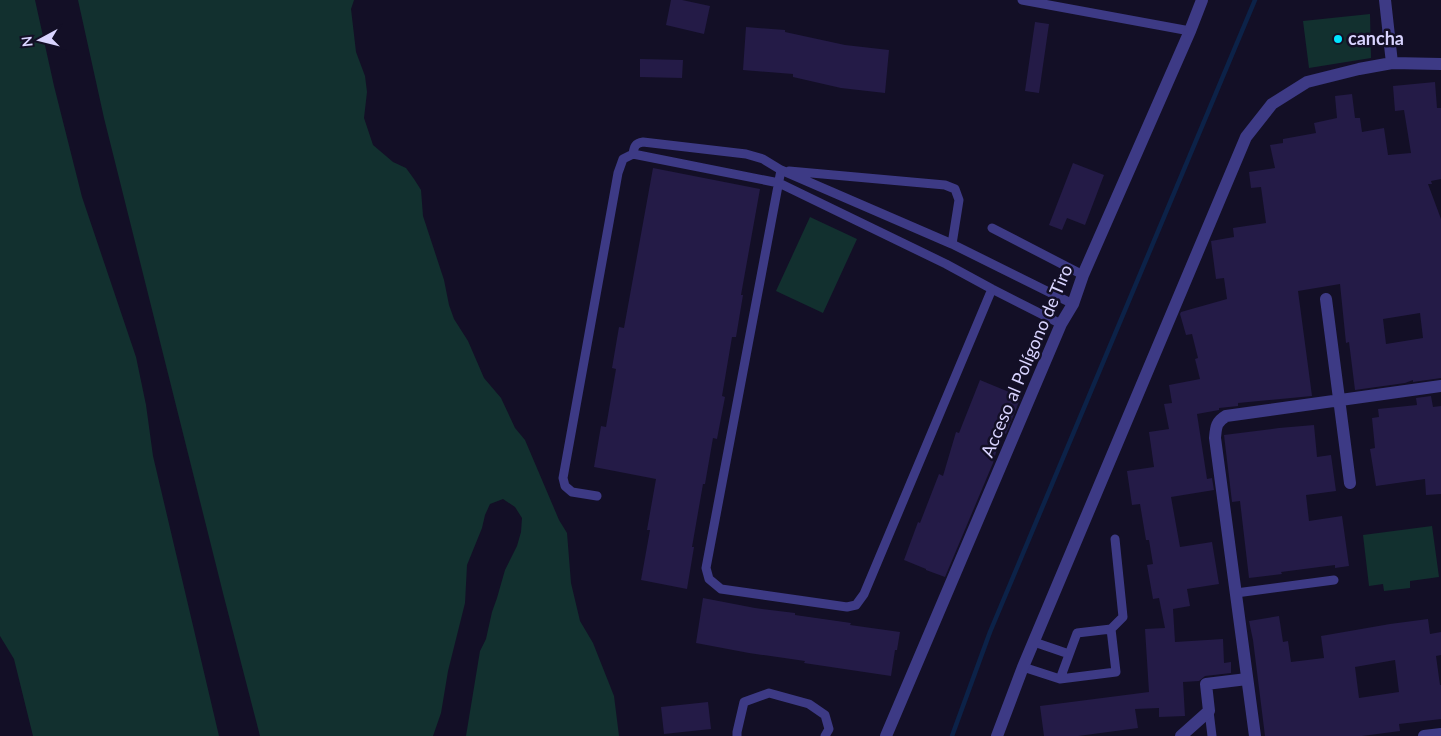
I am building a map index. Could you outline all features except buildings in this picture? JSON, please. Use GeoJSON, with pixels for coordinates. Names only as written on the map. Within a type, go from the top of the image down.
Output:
{"type":"FeatureCollection","features":[{"type":"Feature","properties":{"kind":"street","name":"Acceso al Polígono de Tiro"},"geometry":{"type":"LineString","coordinates":[[886,736],[1061,324],[1073,304],[1082,276],[1202,0]]}},
{"type":"Feature","properties":{"kind":"street"},"geometry":{"type":"LineString","coordinates":[[1384,0],[1392,63]]}},
{"type":"Feature","properties":{"kind":"street"},"geometry":{"type":"LineString","coordinates":[[997,736],[1023,667],[1246,137],[1272,104],[1307,82],[1392,63],[1441,64]]}},
{"type":"Feature","properties":{"kind":"street"},"geometry":{"type":"LineString","coordinates":[[1326,299],[1350,483]]}},
{"type":"Feature","properties":{"kind":"street"},"geometry":{"type":"LineString","coordinates":[[1255,736],[1246,679],[1216,426],[1226,416],[1441,386]]}},
{"type":"Feature","properties":{"kind":"street"},"geometry":{"type":"LineString","coordinates":[[1181,736],[1209,711],[1206,684],[1246,679]]}},
{"type":"Feature","properties":{"kind":"street"},"geometry":{"type":"LineString","coordinates":[[1424,736],[1441,734]]}},
{"type":"Feature","properties":{"kind":"lane"},"geometry":{"type":"LineString","coordinates":[[1022,0],[1190,31]]}},
{"type":"Feature","properties":{"kind":"lane"},"geometry":{"type":"LineString","coordinates":[[633,154],[635,146],[639,142],[746,154],[763,159],[781,170],[952,244],[1073,304]]}},
{"type":"Feature","properties":{"kind":"lane"},"geometry":{"type":"LineString","coordinates":[[597,496],[572,492],[565,486],[564,478],[618,173],[623,159],[633,154],[779,183],[946,264],[1061,324]]}},
{"type":"Feature","properties":{"kind":"lane"},"geometry":{"type":"LineString","coordinates":[[781,170],[706,568],[709,579],[721,589],[848,607],[856,605],[864,594],[992,289]]}},
{"type":"Feature","properties":{"kind":"lane"},"geometry":{"type":"LineString","coordinates":[[781,170],[946,185],[955,190],[959,200],[952,244]]}},
{"type":"Feature","properties":{"kind":"lane"},"geometry":{"type":"LineString","coordinates":[[992,228],[1082,276]]}},
{"type":"Feature","properties":{"kind":"lane"},"geometry":{"type":"LineString","coordinates":[[1060,679],[1077,634],[1111,629],[1124,616],[1115,539]]}},
{"type":"Feature","properties":{"kind":"lane"},"geometry":{"type":"LineString","coordinates":[[1236,593],[1334,580]]}},
{"type":"Feature","properties":{"kind":"lane"},"geometry":{"type":"LineString","coordinates":[[1023,667],[1060,679],[1116,672],[1111,629]]}},
{"type":"Feature","properties":{"kind":"lane"},"geometry":{"type":"LineString","coordinates":[[1034,642],[1069,654]]}},
{"type":"Feature","properties":{"kind":"lane"},"geometry":{"type":"LineString","coordinates":[[737,736],[744,702],[769,693],[809,704],[825,715],[829,729],[825,736]]}},
{"type":"Feature","properties":{"kind":"lane"},"geometry":{"type":"LineString","coordinates":[[1209,711],[1212,736]]}},
{"type":"Feature","properties":{"kind":"green space"},"geometry":{"type":"Polygon","coordinates":[[[0,0],[35,0],[82,197],[136,357],[146,405],[153,456],[219,736],[33,736],[14,659],[0,636],[0,0]]]}},
{"type":"Feature","properties":{"kind":"green space"},"geometry":{"type":"Polygon","coordinates":[[[78,0],[354,0],[351,9],[356,52],[365,76],[367,92],[364,118],[373,145],[393,162],[406,168],[421,190],[423,216],[444,280],[454,319],[468,341],[484,378],[501,398],[515,428],[525,440],[559,520],[567,533],[571,583],[580,621],[593,643],[614,696],[619,736],[466,736],[480,651],[486,639],[505,570],[517,546],[521,532],[522,518],[515,507],[503,499],[490,504],[467,565],[465,603],[448,671],[441,713],[433,736],[260,736],[104,118],[78,0]]]}},
{"type":"Feature","properties":{"kind":"green space","name":"cancha"},"geometry":{"type":"Polygon","coordinates":[[[1370,14],[1371,58],[1309,68],[1303,21],[1370,14]]]}},
{"type":"Feature","properties":{"kind":"green space"},"geometry":{"type":"Polygon","coordinates":[[[810,217],[857,239],[823,313],[776,291],[810,217]]]}},
{"type":"Feature","properties":{"kind":"green space"},"geometry":{"type":"Polygon","coordinates":[[[1432,526],[1439,577],[1410,581],[1410,588],[1384,591],[1383,584],[1369,586],[1363,535],[1432,526]]]}},
{"type":"Feature","properties":{"kind":"waterway"},"geometry":{"type":"LineString","coordinates":[[952,736],[990,632],[1255,0]]}},
{"type":"Feature","properties":{"kind":"place","name":"cancha"},"geometry":{"type":"Point","coordinates":[1338,39]}}]}
